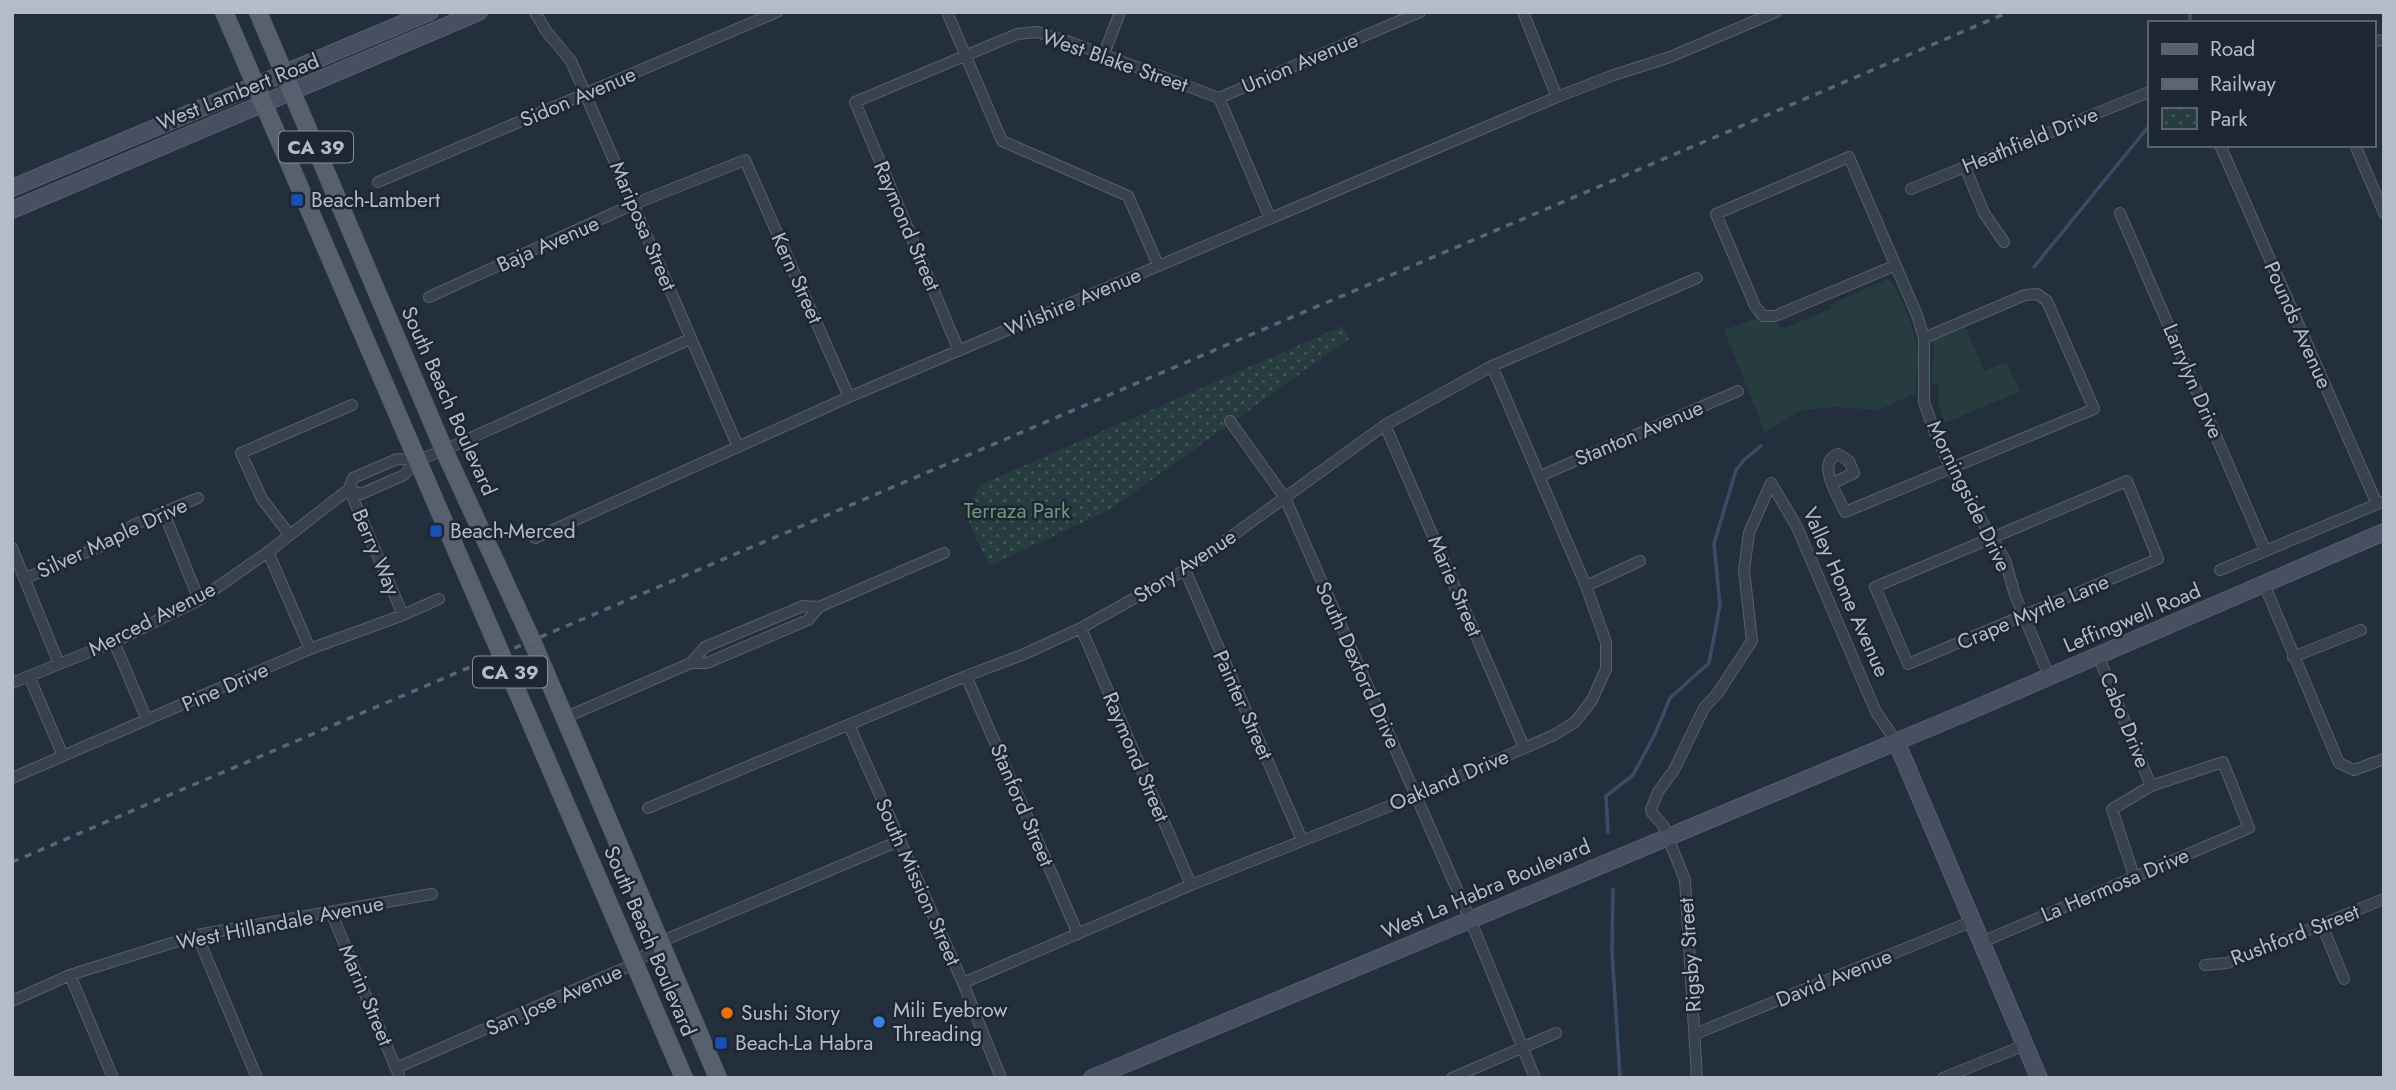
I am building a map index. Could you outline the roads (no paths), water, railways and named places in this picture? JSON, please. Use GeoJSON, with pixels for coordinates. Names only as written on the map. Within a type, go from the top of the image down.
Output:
{"type":"FeatureCollection","features":[{"type":"Feature","properties":{"kind":"main road","name":"South Beach Boulevard"},"geometry":{"type":"LineString","coordinates":[[224,12],[684,1078]]}},
{"type":"Feature","properties":{"kind":"main road","name":"South Beach Boulevard"},"geometry":{"type":"LineString","coordinates":[[258,12],[444,450],[521,617],[718,1078]]}},
{"type":"Feature","properties":{"kind":"main road","name":"West Lambert Road"},"geometry":{"type":"LineString","coordinates":[[12,188],[430,12]]}},
{"type":"Feature","properties":{"kind":"main road","name":"West Lambert Road"},"geometry":{"type":"LineString","coordinates":[[12,210],[479,12]]}},
{"type":"Feature","properties":{"kind":"main road","name":"Leffingwell Road"},"geometry":{"type":"LineString","coordinates":[[1896,741],[2384,532]]}},
{"type":"Feature","properties":{"kind":"main road","name":"West La Habra Boulevard"},"geometry":{"type":"LineString","coordinates":[[1092,1078],[1896,741]]}},
{"type":"Feature","properties":{"kind":"main road","name":"Valley Home Avenue"},"geometry":{"type":"LineString","coordinates":[[1896,741],[2039,1078]]}},
{"type":"Feature","properties":{"kind":"street","name":"Mariposa Street"},"geometry":{"type":"LineString","coordinates":[[535,12],[546,31],[571,61],[586,93],[738,447]]}},
{"type":"Feature","properties":{"kind":"street","name":"Sidon Avenue"},"geometry":{"type":"LineString","coordinates":[[378,182],[777,12]]}},
{"type":"Feature","properties":{"kind":"street"},"geometry":{"type":"LineString","coordinates":[[947,12],[1002,141],[1128,196],[1158,265]]}},
{"type":"Feature","properties":{"kind":"street"},"geometry":{"type":"LineString","coordinates":[[1104,54],[1120,12]]}},
{"type":"Feature","properties":{"kind":"street","name":"Union Avenue"},"geometry":{"type":"LineString","coordinates":[[1219,98],[1420,12]]}},
{"type":"Feature","properties":{"kind":"street"},"geometry":{"type":"LineString","coordinates":[[1522,12],[1557,97]]}},
{"type":"Feature","properties":{"kind":"street","name":"Wilshire Avenue"},"geometry":{"type":"LineString","coordinates":[[535,538],[849,397],[1158,265],[1557,97],[1670,57],[1776,12]]}},
{"type":"Feature","properties":{"kind":"street","name":"West Blake Street"},"geometry":{"type":"LineString","coordinates":[[855,102],[1017,34],[1037,32],[1104,54],[1219,98]]}},
{"type":"Feature","properties":{"kind":"street","name":"Heathfield Drive"},"geometry":{"type":"LineString","coordinates":[[1912,189],[2148,92]]}},
{"type":"Feature","properties":{"kind":"street"},"geometry":{"type":"LineString","coordinates":[[1219,98],[1270,218]]}},
{"type":"Feature","properties":{"kind":"street","name":"Raymond Street"},"geometry":{"type":"LineString","coordinates":[[855,102],[959,351]]}},
{"type":"Feature","properties":{"kind":"street","name":"Pounds Avenue"},"geometry":{"type":"LineString","coordinates":[[2221,147],[2381,502]]}},
{"type":"Feature","properties":{"kind":"street"},"geometry":{"type":"LineString","coordinates":[[2356,147],[2384,213]]}},
{"type":"Feature","properties":{"kind":"street","name":"Morningside Drive"},"geometry":{"type":"LineString","coordinates":[[1896,265],[1776,316],[1763,316],[1755,306],[1716,214],[1849,156],[1896,265],[1917,315],[1924,338],[1924,402],[1951,469],[2005,560],[2015,595],[2049,676]]}},
{"type":"Feature","properties":{"kind":"street","name":"Baja Avenue"},"geometry":{"type":"LineString","coordinates":[[429,297],[634,204],[745,160]]}},
{"type":"Feature","properties":{"kind":"street","name":"Kern Street"},"geometry":{"type":"LineString","coordinates":[[745,160],[849,397]]}},
{"type":"Feature","properties":{"kind":"street"},"geometry":{"type":"LineString","coordinates":[[1965,167],[1984,213],[2004,242]]}},
{"type":"Feature","properties":{"kind":"street","name":"Larrylyn Drive"},"geometry":{"type":"LineString","coordinates":[[2120,213],[2266,550]]}},
{"type":"Feature","properties":{"kind":"street","name":"Story Avenue"},"geometry":{"type":"LineString","coordinates":[[648,808],[1022,655],[1081,628],[1185,570],[1385,425],[1492,366],[1697,278]]}},
{"type":"Feature","properties":{"kind":"street"},"geometry":{"type":"LineString","coordinates":[[1832,483],[1845,512],[2094,409],[2047,301],[2037,294],[2025,295],[1924,338]]}},
{"type":"Feature","properties":{"kind":"street","name":"Merced Avenue"},"geometry":{"type":"LineString","coordinates":[[349,489],[360,494],[383,485],[404,475],[418,460],[690,339]]}},
{"type":"Feature","properties":{"kind":"street","name":"Oakland Drive"},"geometry":{"type":"LineString","coordinates":[[963,983],[1302,839],[1415,796],[1554,735],[1575,722],[1592,699],[1606,669],[1606,642],[1587,586],[1492,366]]}},
{"type":"Feature","properties":{"kind":"street","name":"Stanton Avenue"},"geometry":{"type":"LineString","coordinates":[[1540,476],[1738,391]]}},
{"type":"Feature","properties":{"kind":"street"},"geometry":{"type":"LineString","coordinates":[[289,534],[262,499],[241,453],[352,405]]}},
{"type":"Feature","properties":{"kind":"street","name":"South Dexford Drive"},"geometry":{"type":"LineString","coordinates":[[1230,421],[1285,498],[1470,919],[1535,1078]]}},
{"type":"Feature","properties":{"kind":"street","name":"Marie Street"},"geometry":{"type":"LineString","coordinates":[[1385,425],[1524,747]]}},
{"type":"Feature","properties":{"kind":"street","name":"Merced Avenue"},"geometry":{"type":"LineString","coordinates":[[12,683],[114,642],[199,600],[268,552],[349,489],[353,478],[397,458],[418,460]]}},
{"type":"Feature","properties":{"kind":"street","name":"Crape Myrtle Lane"},"geometry":{"type":"LineString","coordinates":[[2127,481],[2158,559],[1908,664],[1875,587],[1992,536],[2127,481]]}},
{"type":"Feature","properties":{"kind":"street","name":"Valley Home Avenue"},"geometry":{"type":"LineString","coordinates":[[1668,836],[1663,825],[1652,813],[1658,792],[1674,770],[1704,708],[1717,694],[1752,641],[1744,570],[1749,533],[1771,483],[1797,527],[1876,712],[1896,741]]}},
{"type":"Feature","properties":{"kind":"street","name":"Berry Way"},"geometry":{"type":"LineString","coordinates":[[349,489],[403,615]]}},
{"type":"Feature","properties":{"kind":"street","name":"Silver Maple Drive"},"geometry":{"type":"LineString","coordinates":[[26,578],[115,540],[133,525],[198,498]]}},
{"type":"Feature","properties":{"kind":"street"},"geometry":{"type":"LineString","coordinates":[[2220,569],[2381,502]]}},
{"type":"Feature","properties":{"kind":"street"},"geometry":{"type":"LineString","coordinates":[[164,513],[199,600]]}},
{"type":"Feature","properties":{"kind":"street"},"geometry":{"type":"LineString","coordinates":[[12,548],[59,664]]}},
{"type":"Feature","properties":{"kind":"street"},"geometry":{"type":"LineString","coordinates":[[268,552],[310,649]]}},
{"type":"Feature","properties":{"kind":"street"},"geometry":{"type":"LineString","coordinates":[[564,718],[691,663],[707,663],[808,620],[819,607],[944,553]]}},
{"type":"Feature","properties":{"kind":"street"},"geometry":{"type":"LineString","coordinates":[[1587,586],[1640,561]]}},
{"type":"Feature","properties":{"kind":"street","name":"Painter Street"},"geometry":{"type":"LineString","coordinates":[[1185,570],[1302,839]]}},
{"type":"Feature","properties":{"kind":"street"},"geometry":{"type":"LineString","coordinates":[[2264,584],[2339,763],[2354,770],[2384,759]]}},
{"type":"Feature","properties":{"kind":"street","name":"Pine Drive"},"geometry":{"type":"LineString","coordinates":[[12,778],[310,649],[439,599]]}},
{"type":"Feature","properties":{"kind":"street","name":"Raymond Street"},"geometry":{"type":"LineString","coordinates":[[1081,628],[1191,885]]}},
{"type":"Feature","properties":{"kind":"street"},"geometry":{"type":"LineString","coordinates":[[2293,657],[2361,630]]}},
{"type":"Feature","properties":{"kind":"street"},"geometry":{"type":"LineString","coordinates":[[114,642],[147,720]]}},
{"type":"Feature","properties":{"kind":"street","name":"Cabo Drive"},"geometry":{"type":"LineString","coordinates":[[2098,655],[2151,786]]}},
{"type":"Feature","properties":{"kind":"street"},"geometry":{"type":"LineString","coordinates":[[29,676],[63,756]]}},
{"type":"Feature","properties":{"kind":"street","name":"Stanford Street"},"geometry":{"type":"LineString","coordinates":[[966,676],[1078,934]]}},
{"type":"Feature","properties":{"kind":"street","name":"South Mission Street"},"geometry":{"type":"LineString","coordinates":[[849,725],[1002,1078]]}},
{"type":"Feature","properties":{"kind":"street","name":"La Hermosa Drive"},"geometry":{"type":"LineString","coordinates":[[1982,942],[2249,828],[2223,761],[2151,786]]}},
{"type":"Feature","properties":{"kind":"street"},"geometry":{"type":"LineString","coordinates":[[2134,876],[2112,809],[2151,786]]}},
{"type":"Feature","properties":{"kind":"street","name":"Rigsby Street"},"geometry":{"type":"LineString","coordinates":[[1668,836],[1685,880],[1697,1078]]}},
{"type":"Feature","properties":{"kind":"street","name":"San Jose Avenue"},"geometry":{"type":"LineString","coordinates":[[398,1073],[636,963],[660,942],[899,841]]}},
{"type":"Feature","properties":{"kind":"street","name":"West Hillandale Avenue"},"geometry":{"type":"LineString","coordinates":[[12,1001],[70,975],[197,935],[432,894]]}},
{"type":"Feature","properties":{"kind":"street","name":"Rushford Street"},"geometry":{"type":"LineString","coordinates":[[2204,965],[2227,963],[2384,899]]}},
{"type":"Feature","properties":{"kind":"street","name":"Marin Street"},"geometry":{"type":"LineString","coordinates":[[331,912],[398,1073]]}},
{"type":"Feature","properties":{"kind":"street","name":"David Avenue"},"geometry":{"type":"LineString","coordinates":[[1695,1034],[1973,922]]}},
{"type":"Feature","properties":{"kind":"street"},"geometry":{"type":"LineString","coordinates":[[2322,925],[2344,979]]}},
{"type":"Feature","properties":{"kind":"street"},"geometry":{"type":"LineString","coordinates":[[197,935],[257,1078]]}},
{"type":"Feature","properties":{"kind":"street"},"geometry":{"type":"LineString","coordinates":[[70,975],[113,1078]]}},
{"type":"Feature","properties":{"kind":"street"},"geometry":{"type":"LineString","coordinates":[[1451,1078],[1556,1033]]}},
{"type":"Feature","properties":{"kind":"street"},"geometry":{"type":"LineString","coordinates":[[1944,1078],[2025,1045]]}},
{"type":"Feature","properties":{"kind":"waterway"},"geometry":{"type":"LineString","coordinates":[[2190,12],[2190,21]]}},
{"type":"Feature","properties":{"kind":"waterway"},"geometry":{"type":"LineString","coordinates":[[2034,267],[2148,127]]}},
{"type":"Feature","properties":{"kind":"waterway"},"geometry":{"type":"LineString","coordinates":[[1608,833],[1606,796],[1633,775],[1670,698],[1709,663],[1720,605],[1714,544],[1736,470],[1761,446]]}},
{"type":"Feature","properties":{"kind":"waterway"},"geometry":{"type":"LineString","coordinates":[[1613,889],[1612,951],[1620,1078]]}},
{"type":"Feature","properties":{"kind":"railway"},"geometry":{"type":"LineString","coordinates":[[12,862],[2009,12]]}},
{"type":"Feature","properties":{"kind":"place","name":"Beach-Lambert"},"geometry":{"type":"Point","coordinates":[297,200]}},
{"type":"Feature","properties":{"kind":"place","name":"Beach-Merced"},"geometry":{"type":"Point","coordinates":[436,531]}},
{"type":"Feature","properties":{"kind":"place","name":"Sushi Story"},"geometry":{"type":"Point","coordinates":[727,1013]}},
{"type":"Feature","properties":{"kind":"place","name":"Mili Eyebrow Threading"},"geometry":{"type":"Point","coordinates":[879,1022]}},
{"type":"Feature","properties":{"kind":"place","name":"Beach-La Habra"},"geometry":{"type":"Point","coordinates":[721,1043]}},
{"type":"Feature","properties":{"kind":"park label","name":"Terraza Park"},"geometry":{"type":"Point","coordinates":[1017,511]}}]}
